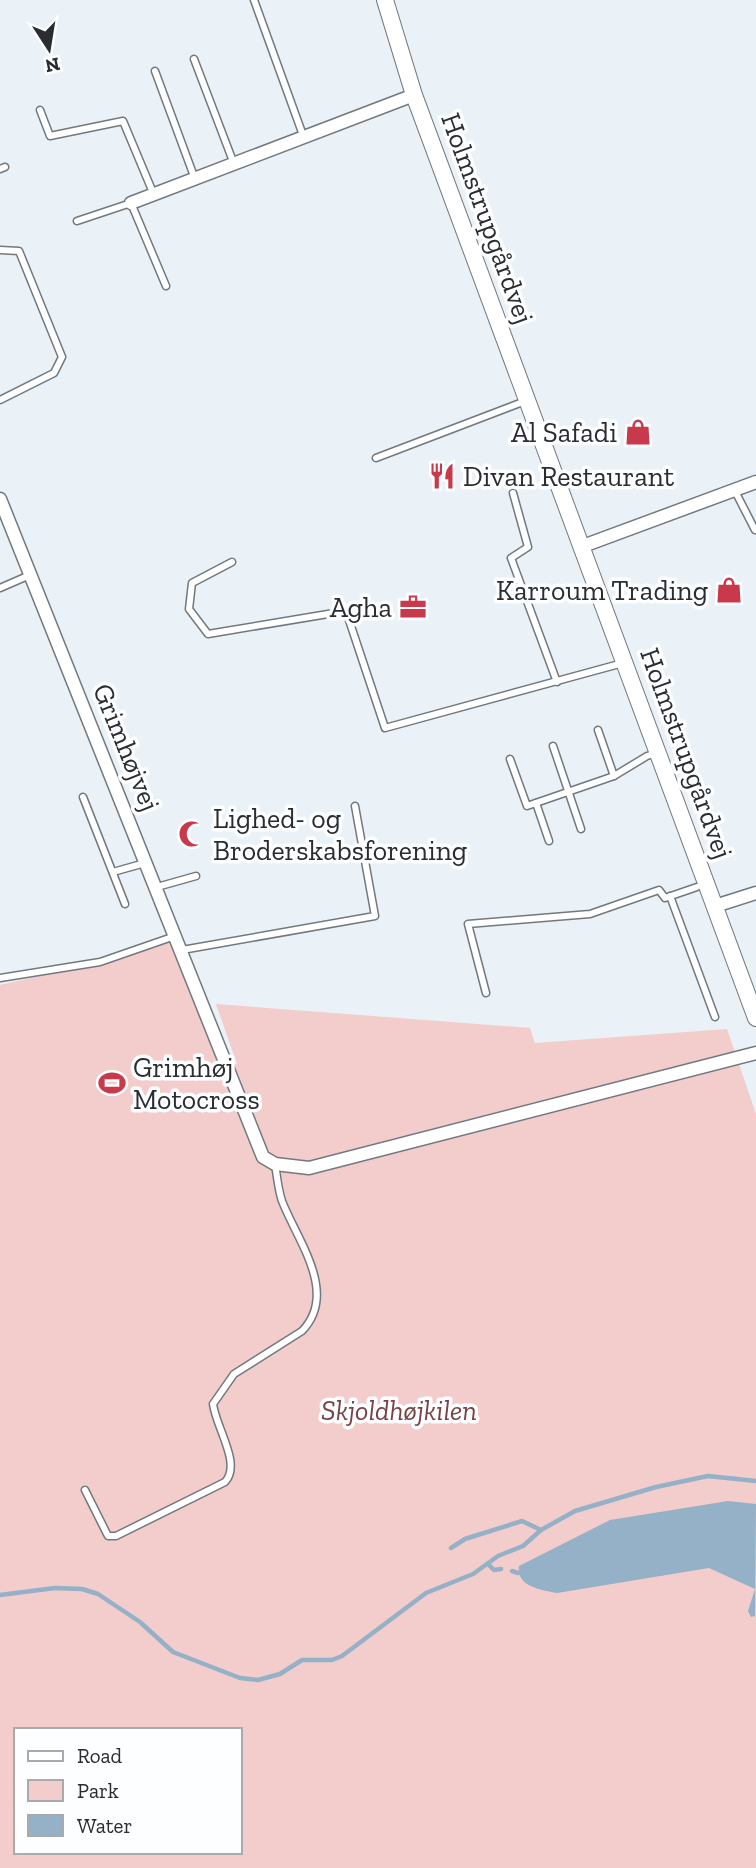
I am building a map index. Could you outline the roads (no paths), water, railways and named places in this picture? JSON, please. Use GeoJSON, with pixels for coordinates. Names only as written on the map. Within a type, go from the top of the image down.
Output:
{"type":"FeatureCollection","features":[{"type":"Feature","properties":{"kind":"street","name":"Holmstrupgårdvej"},"geometry":{"type":"LineString","coordinates":[[385,0],[414,94],[756,1018]]}},
{"type":"Feature","properties":{"kind":"street","name":"Holmstrupgårdvej"},"geometry":{"type":"LineString","coordinates":[[131,203],[414,94]]}},
{"type":"Feature","properties":{"kind":"street"},"geometry":{"type":"LineString","coordinates":[[583,546],[756,482]]}},
{"type":"Feature","properties":{"kind":"street","name":"Grimhøjvej"},"geometry":{"type":"LineString","coordinates":[[0,499],[5,527],[30,575],[147,862],[256,1144],[263,1157],[275,1164]]}},
{"type":"Feature","properties":{"kind":"street"},"geometry":{"type":"LineString","coordinates":[[715,905],[756,893]]}},
{"type":"Feature","properties":{"kind":"street"},"geometry":{"type":"LineString","coordinates":[[275,1164],[309,1168],[336,1162],[756,1053]]}},
{"type":"Feature","properties":{"kind":"lane"},"geometry":{"type":"LineString","coordinates":[[254,0],[304,138]]}},
{"type":"Feature","properties":{"kind":"lane"},"geometry":{"type":"LineString","coordinates":[[194,59],[234,164]]}},
{"type":"Feature","properties":{"kind":"lane"},"geometry":{"type":"LineString","coordinates":[[155,71],[195,179]]}},
{"type":"Feature","properties":{"kind":"lane"},"geometry":{"type":"LineString","coordinates":[[40,110],[50,136],[123,121],[154,195]]}},
{"type":"Feature","properties":{"kind":"lane"},"geometry":{"type":"LineString","coordinates":[[131,203],[166,286]]}},
{"type":"Feature","properties":{"kind":"lane","name":"Holmstrupgårdvej"},"geometry":{"type":"LineString","coordinates":[[77,221],[131,203]]}},
{"type":"Feature","properties":{"kind":"lane"},"geometry":{"type":"LineString","coordinates":[[0,250],[19,251],[62,357],[54,373],[0,400]]}},
{"type":"Feature","properties":{"kind":"lane"},"geometry":{"type":"LineString","coordinates":[[376,458],[528,400]]}},
{"type":"Feature","properties":{"kind":"lane"},"geometry":{"type":"LineString","coordinates":[[735,491],[755,530]]}},
{"type":"Feature","properties":{"kind":"lane"},"geometry":{"type":"LineString","coordinates":[[513,493],[528,547],[511,558],[557,681]]}},
{"type":"Feature","properties":{"kind":"lane"},"geometry":{"type":"LineString","coordinates":[[232,562],[192,583],[189,609],[208,634],[346,611],[384,728],[625,663]]}},
{"type":"Feature","properties":{"kind":"lane"},"geometry":{"type":"LineString","coordinates":[[0,588],[30,575]]}},
{"type":"Feature","properties":{"kind":"lane"},"geometry":{"type":"LineString","coordinates":[[598,730],[614,776]]}},
{"type":"Feature","properties":{"kind":"lane"},"geometry":{"type":"LineString","coordinates":[[553,746],[581,829]]}},
{"type":"Feature","properties":{"kind":"lane"},"geometry":{"type":"LineString","coordinates":[[510,759],[527,806],[614,776],[647,756],[659,753]]}},
{"type":"Feature","properties":{"kind":"lane"},"geometry":{"type":"LineString","coordinates":[[83,797],[125,904]]}},
{"type":"Feature","properties":{"kind":"lane"},"geometry":{"type":"LineString","coordinates":[[536,803],[549,841]]}},
{"type":"Feature","properties":{"kind":"lane"},"geometry":{"type":"LineString","coordinates":[[181,950],[375,916],[355,806]]}},
{"type":"Feature","properties":{"kind":"lane"},"geometry":{"type":"LineString","coordinates":[[113,872],[147,862]]}},
{"type":"Feature","properties":{"kind":"lane"},"geometry":{"type":"LineString","coordinates":[[157,887],[196,876]]}},
{"type":"Feature","properties":{"kind":"lane"},"geometry":{"type":"LineString","coordinates":[[486,993],[468,924],[590,914],[659,890],[665,898],[697,887]]}},
{"type":"Feature","properties":{"kind":"lane"},"geometry":{"type":"LineString","coordinates":[[670,896],[715,1017]]}},
{"type":"Feature","properties":{"kind":"lane"},"geometry":{"type":"LineString","coordinates":[[0,978],[100,962],[176,936]]}},
{"type":"Feature","properties":{"kind":"lane"},"geometry":{"type":"LineString","coordinates":[[85,1490],[102,1529],[108,1535],[116,1536],[225,1482],[232,1475],[233,1464],[215,1422],[213,1404],[234,1374],[302,1331],[317,1308],[315,1277],[281,1199],[275,1164]]}},
{"type":"Feature","properties":{"kind":"water"},"geometry":{"type":"Polygon","coordinates":[[[728,1501],[756,1504],[755,1616],[751,1617],[748,1611],[755,1589],[709,1568],[557,1593],[531,1586],[519,1573],[519,1566],[610,1520],[728,1501]]]}},
{"type":"Feature","properties":{"kind":"waterway"},"geometry":{"type":"LineString","coordinates":[[0,1595],[55,1588],[82,1589],[98,1594],[140,1622],[173,1652],[240,1678],[258,1680],[280,1674],[302,1660],[332,1660],[342,1656],[426,1593],[473,1574],[498,1556],[523,1546],[541,1530],[575,1511],[656,1487],[708,1476],[756,1481]]}},
{"type":"Feature","properties":{"kind":"waterway"},"geometry":{"type":"LineString","coordinates":[[451,1548],[465,1539],[522,1521],[541,1530]]}},
{"type":"Feature","properties":{"kind":"waterway"},"geometry":{"type":"LineString","coordinates":[[489,1565],[494,1570],[501,1569]]}},
{"type":"Feature","properties":{"kind":"waterway"},"geometry":{"type":"LineString","coordinates":[[512,1571],[518,1573]]}},
{"type":"Feature","properties":{"kind":"place","name":"Al Safadi"},"geometry":{"type":"Point","coordinates":[638,432]}},
{"type":"Feature","properties":{"kind":"place","name":"Divan Restaurant"},"geometry":{"type":"Point","coordinates":[442,476]}},
{"type":"Feature","properties":{"kind":"place","name":"Karroum Trading"},"geometry":{"type":"Point","coordinates":[729,590]}},
{"type":"Feature","properties":{"kind":"place","name":"Agha"},"geometry":{"type":"Point","coordinates":[413,607]}},
{"type":"Feature","properties":{"kind":"place","name":"Lighed- og Broderskabsforening"},"geometry":{"type":"Point","coordinates":[192,834]}},
{"type":"Feature","properties":{"kind":"place","name":"Grimhøj Motocross"},"geometry":{"type":"Point","coordinates":[112,1083]}},
{"type":"Feature","properties":{"kind":"park label","name":"Skjoldhøjkilen"},"geometry":{"type":"Point","coordinates":[399,1410]}}]}
